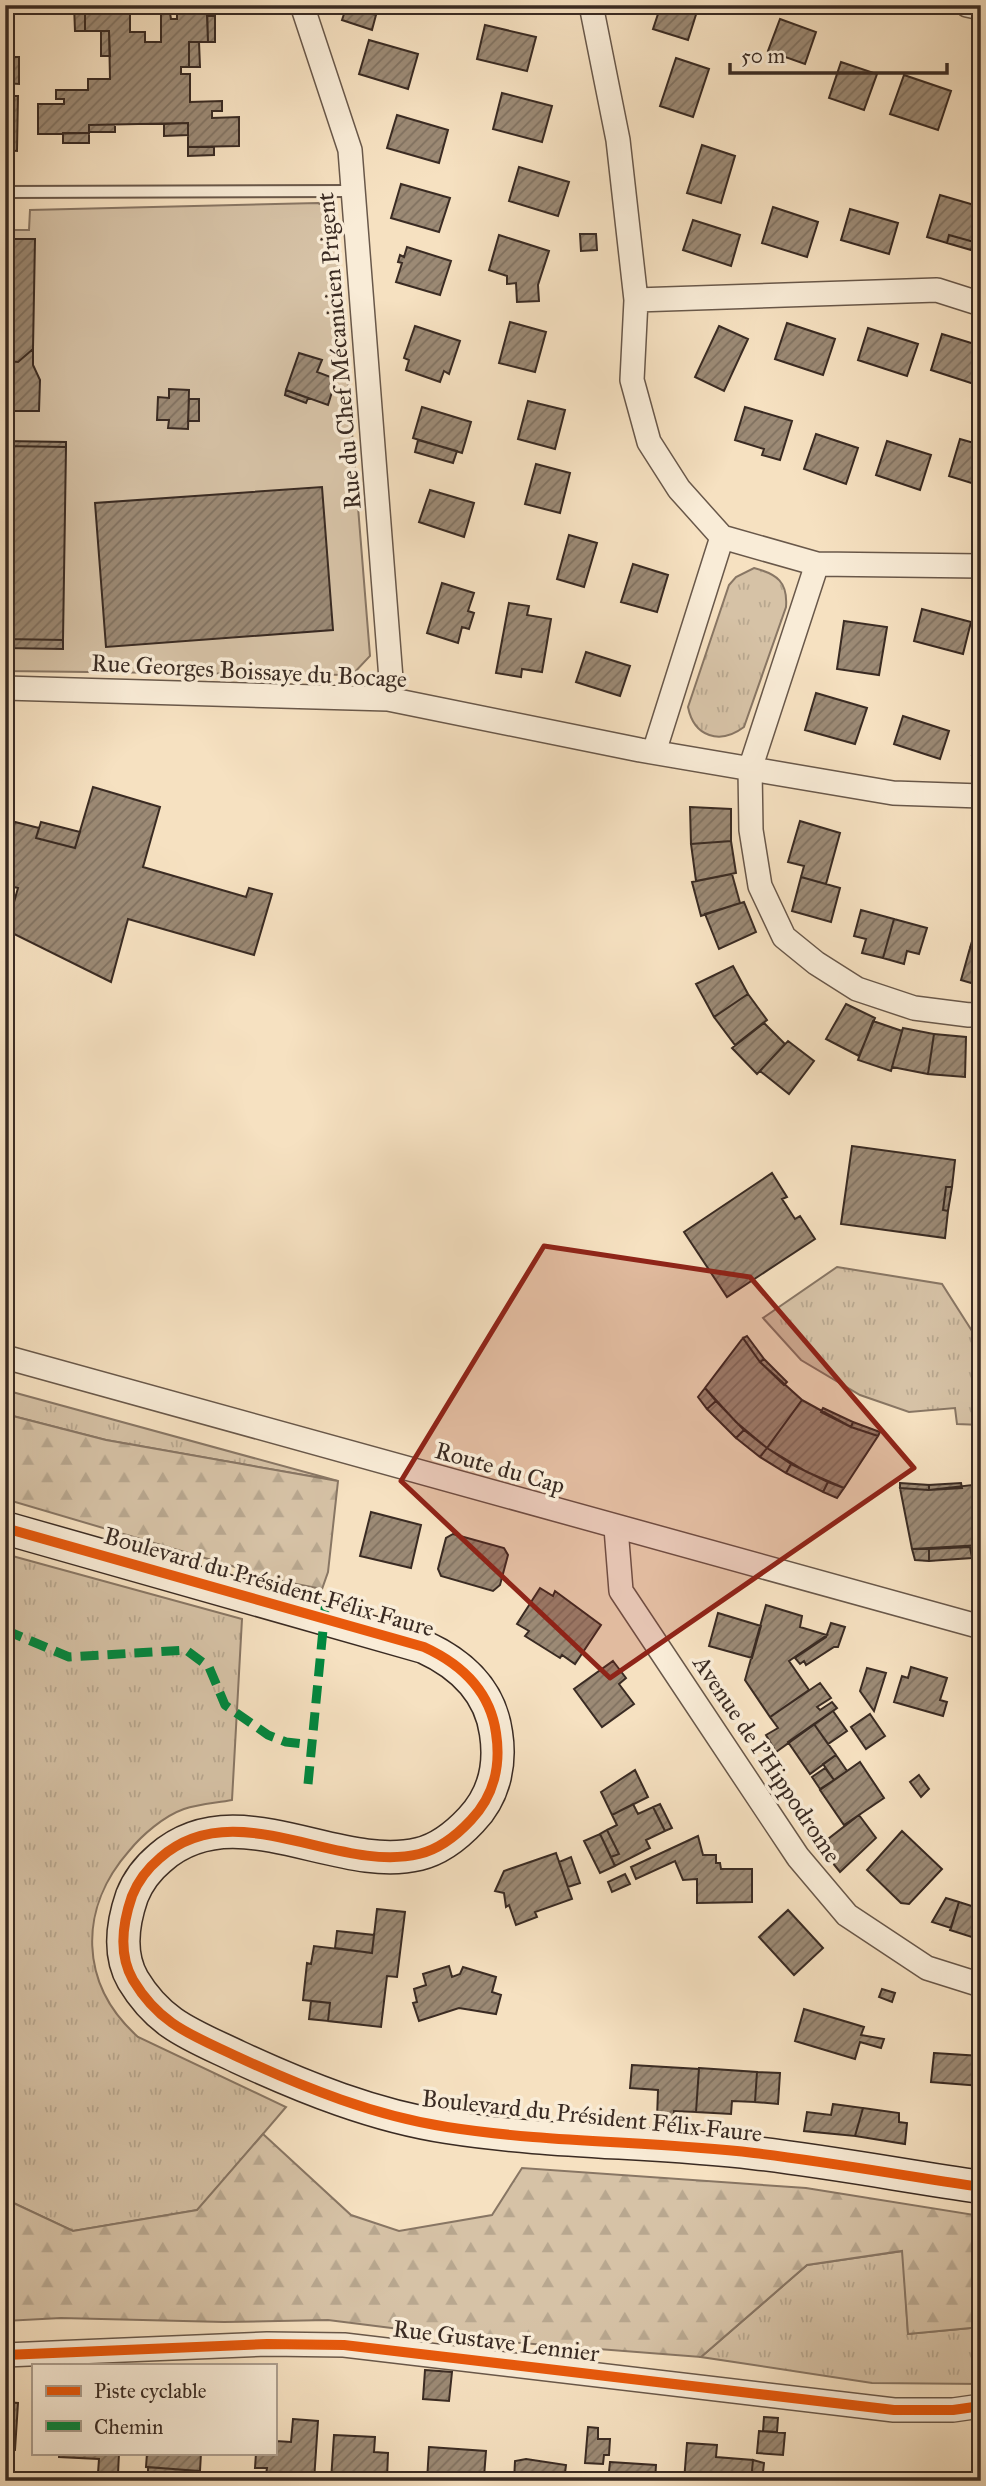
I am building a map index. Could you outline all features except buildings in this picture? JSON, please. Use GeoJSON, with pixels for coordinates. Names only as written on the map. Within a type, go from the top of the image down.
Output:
{"type":"FeatureCollection","features":[{"type":"Feature","properties":{"kind":"street","name":"Rue du Chef Mécanicien Prigent"},"geometry":{"type":"LineString","coordinates":[[302,5],[349,150],[390,665],[388,699]]}},
{"type":"Feature","properties":{"kind":"street"},"geometry":{"type":"LineString","coordinates":[[591,5],[618,140],[636,300],[632,380],[649,442],[679,489],[722,537],[817,564],[981,566]]}},
{"type":"Feature","properties":{"kind":"street"},"geometry":{"type":"LineString","coordinates":[[967,5],[981,8]]}},
{"type":"Feature","properties":{"kind":"street"},"geometry":{"type":"LineString","coordinates":[[636,300],[937,290],[981,304]]}},
{"type":"Feature","properties":{"kind":"street"},"geometry":{"type":"LineString","coordinates":[[654,752],[722,537]]}},
{"type":"Feature","properties":{"kind":"street"},"geometry":{"type":"LineString","coordinates":[[817,564],[750,769],[751,830],[760,887],[784,937],[816,963],[857,989],[914,1008],[981,1014]]}},
{"type":"Feature","properties":{"kind":"street","name":"Rue Georges Boissaye du Bocage"},"geometry":{"type":"LineString","coordinates":[[5,688],[388,699],[654,752],[894,793],[981,796]]}},
{"type":"Feature","properties":{"kind":"street","name":"Route du Cap"},"geometry":{"type":"LineString","coordinates":[[5,1357],[981,1627]]}},
{"type":"Feature","properties":{"kind":"street","name":"Boulevard du Président Félix Faure"},"geometry":{"type":"LineString","coordinates":[[5,1528],[424,1647],[459,1667],[474,1681],[495,1721],[498,1766],[491,1791],[477,1814],[460,1832],[441,1846],[420,1854],[385,1857],[239,1832],[213,1832],[189,1838],[151,1866],[136,1886],[128,1906],[124,1948],[129,1972],[147,2003],[172,2026],[281,2077],[377,2112],[446,2127],[754,2153],[981,2187]]}},
{"type":"Feature","properties":{"kind":"street","name":"Avenue de l'Hippodrome"},"geometry":{"type":"LineString","coordinates":[[616,1528],[621,1591],[798,1857],[847,1915],[927,1968],[981,1985]]}},
{"type":"Feature","properties":{"kind":"street","name":"Rue Gustave Lennier"},"geometry":{"type":"LineString","coordinates":[[5,2355],[267,2344],[344,2345],[894,2410],[953,2410],[981,2406]]}},
{"type":"Feature","properties":{"kind":"lane"},"geometry":{"type":"LineString","coordinates":[[5,192],[353,191]]}},
{"type":"Feature","properties":{"kind":"highlighted area"},"geometry":{"type":"Polygon","coordinates":[[[544,1246],[750,1277],[914,1468],[610,1678],[401,1481],[544,1246]]]}},
{"type":"Feature","properties":{"kind":"green space"},"geometry":{"type":"Polygon","coordinates":[[[318,203],[329,209],[335,221],[370,656],[352,675],[5,671],[5,230],[29,230],[30,210],[318,203]]]}},
{"type":"Feature","properties":{"kind":"green space"},"geometry":{"type":"Polygon","coordinates":[[[754,568],[779,580],[785,591],[786,607],[744,727],[726,736],[709,735],[696,725],[688,707],[729,585],[736,577],[754,568]]]}},
{"type":"Feature","properties":{"kind":"green space"},"geometry":{"type":"Polygon","coordinates":[[[837,1267],[942,1284],[981,1345],[981,1425],[957,1424],[955,1408],[909,1412],[860,1395],[801,1360],[763,1318],[837,1267]]]}},
{"type":"Feature","properties":{"kind":"green space"},"geometry":{"type":"Polygon","coordinates":[[[5,1390],[338,1481],[106,1440],[5,1414],[5,1390]]]}},
{"type":"Feature","properties":{"kind":"green space"},"geometry":{"type":"Polygon","coordinates":[[[5,1414],[106,1440],[338,1481],[328,1572],[322,1589],[286,1582],[5,1499],[5,1414]]]}},
{"type":"Feature","properties":{"kind":"green space"},"geometry":{"type":"Polygon","coordinates":[[[5,1554],[242,1619],[232,1800],[184,1809],[169,1816],[129,1851],[112,1873],[101,1897],[94,1921],[92,1946],[96,1970],[105,1994],[119,2016],[138,2037],[286,2107],[198,2210],[73,2231],[5,2199],[5,1554]]]}},
{"type":"Feature","properties":{"kind":"green space"},"geometry":{"type":"Polygon","coordinates":[[[263,2134],[351,2215],[399,2231],[492,2215],[522,2168],[806,2188],[981,2216],[981,2327],[908,2334],[902,2251],[807,2265],[701,2357],[495,2341],[328,2320],[224,2322],[61,2318],[5,2321],[5,2199],[73,2231],[197,2210],[263,2134]]]}},
{"type":"Feature","properties":{"kind":"green space"},"geometry":{"type":"Polygon","coordinates":[[[903,2251],[908,2334],[981,2327],[981,2384],[872,2383],[701,2357],[807,2265],[903,2251]]]}},
{"type":"Feature","properties":{"kind":"marked path"},"geometry":{"type":"LineString","coordinates":[[308,1784],[326,1599]]}},
{"type":"Feature","properties":{"kind":"marked path"},"geometry":{"type":"LineString","coordinates":[[5,1630],[69,1657],[186,1650],[209,1667],[225,1705],[268,1735],[286,1742],[312,1745]]}},
{"type":"Feature","properties":{"kind":"cycle path"},"geometry":{"type":"LineString","coordinates":[[5,1528],[424,1647],[450,1662],[472,1680],[493,1718],[497,1757],[490,1790],[471,1820],[454,1836],[434,1849],[419,1854],[387,1857],[354,1854],[253,1833],[221,1832],[189,1840],[160,1858],[147,1870],[132,1896],[126,1916],[125,1960],[143,1995],[154,2008],[178,2027],[238,2057],[315,2090],[393,2116],[420,2122],[524,2136],[754,2153],[981,2187]]}},
{"type":"Feature","properties":{"kind":"cycle path"},"geometry":{"type":"LineString","coordinates":[[5,2355],[267,2344],[344,2345],[894,2410],[953,2410],[981,2406]]}}]}
